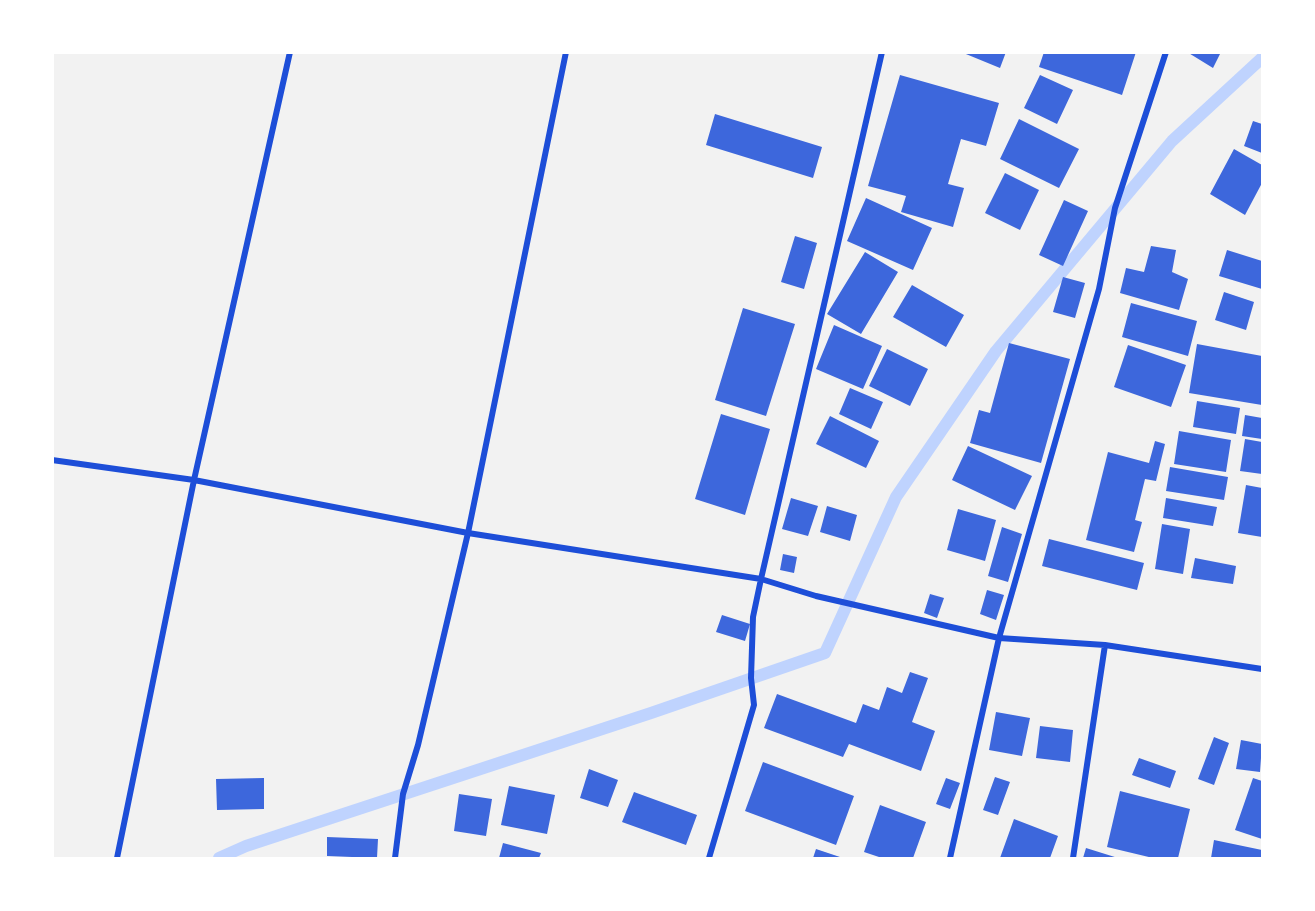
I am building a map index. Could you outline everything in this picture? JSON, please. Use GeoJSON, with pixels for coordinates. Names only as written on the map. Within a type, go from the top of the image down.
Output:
{"type":"FeatureCollection","features":[{"type":"Feature","properties":{"kind":"street"},"geometry":{"type":"LineString","coordinates":[[117,858],[194,480],[290,52]]}},
{"type":"Feature","properties":{"kind":"street"},"geometry":{"type":"LineString","coordinates":[[395,858],[403,794],[418,745],[468,533],[566,52]]}},
{"type":"Feature","properties":{"kind":"street"},"geometry":{"type":"LineString","coordinates":[[709,858],[754,705],[751,678],[753,617],[882,52]]}},
{"type":"Feature","properties":{"kind":"street"},"geometry":{"type":"LineString","coordinates":[[950,858],[999,638],[1099,289],[1115,208],[1166,52]]}},
{"type":"Feature","properties":{"kind":"street"},"geometry":{"type":"LineString","coordinates":[[52,460],[194,480],[468,533],[761,579],[816,596],[999,638],[1105,645],[1263,669]]}},
{"type":"Feature","properties":{"kind":"street"},"geometry":{"type":"LineString","coordinates":[[1072,858],[1105,645]]}},
{"type":"Feature","properties":{"kind":"building"},"geometry":{"type":"Polygon","coordinates":[[[961,52],[1006,52],[1000,68],[961,52]]]}},
{"type":"Feature","properties":{"kind":"building"},"geometry":{"type":"Polygon","coordinates":[[[1044,52],[1136,52],[1122,95],[1039,67],[1044,52]]]}},
{"type":"Feature","properties":{"kind":"building"},"geometry":{"type":"Polygon","coordinates":[[[1187,52],[1221,52],[1213,68],[1187,52]]]}},
{"type":"Feature","properties":{"kind":"building"},"geometry":{"type":"Polygon","coordinates":[[[900,75],[999,103],[986,146],[961,139],[948,184],[964,188],[953,227],[901,212],[906,196],[868,186],[900,75]]]}},
{"type":"Feature","properties":{"kind":"building"},"geometry":{"type":"Polygon","coordinates":[[[1040,75],[1073,90],[1057,124],[1024,108],[1040,75]]]}},
{"type":"Feature","properties":{"kind":"building"},"geometry":{"type":"Polygon","coordinates":[[[715,114],[822,147],[813,178],[706,145],[715,114]]]}},
{"type":"Feature","properties":{"kind":"building"},"geometry":{"type":"Polygon","coordinates":[[[1019,119],[1079,149],[1059,188],[1000,159],[1019,119]]]}},
{"type":"Feature","properties":{"kind":"building"},"geometry":{"type":"Polygon","coordinates":[[[1253,121],[1262,124],[1262,153],[1244,146],[1253,121]]]}},
{"type":"Feature","properties":{"kind":"building"},"geometry":{"type":"Polygon","coordinates":[[[1234,149],[1262,165],[1262,183],[1245,215],[1210,194],[1234,149]]]}},
{"type":"Feature","properties":{"kind":"building"},"geometry":{"type":"Polygon","coordinates":[[[1005,173],[1039,190],[1020,230],[985,213],[1005,173]]]}},
{"type":"Feature","properties":{"kind":"building"},"geometry":{"type":"Polygon","coordinates":[[[866,198],[932,228],[913,270],[847,241],[866,198]]]}},
{"type":"Feature","properties":{"kind":"building"},"geometry":{"type":"Polygon","coordinates":[[[1064,200],[1088,211],[1063,266],[1039,255],[1064,200]]]}},
{"type":"Feature","properties":{"kind":"building"},"geometry":{"type":"Polygon","coordinates":[[[795,236],[817,243],[804,289],[781,282],[795,236]]]}},
{"type":"Feature","properties":{"kind":"building"},"geometry":{"type":"Polygon","coordinates":[[[1151,246],[1176,250],[1172,272],[1188,279],[1179,310],[1120,293],[1126,268],[1144,272],[1151,246]]]}},
{"type":"Feature","properties":{"kind":"building"},"geometry":{"type":"Polygon","coordinates":[[[1227,250],[1262,261],[1262,289],[1219,276],[1227,250]]]}},
{"type":"Feature","properties":{"kind":"building"},"geometry":{"type":"Polygon","coordinates":[[[865,252],[898,272],[861,334],[827,314],[865,252]]]}},
{"type":"Feature","properties":{"kind":"building"},"geometry":{"type":"Polygon","coordinates":[[[1063,277],[1085,283],[1075,318],[1053,312],[1063,277]]]}},
{"type":"Feature","properties":{"kind":"building"},"geometry":{"type":"Polygon","coordinates":[[[912,285],[964,315],[946,347],[893,317],[912,285]]]}},
{"type":"Feature","properties":{"kind":"building"},"geometry":{"type":"Polygon","coordinates":[[[1224,292],[1254,302],[1246,330],[1215,320],[1224,292]]]}},
{"type":"Feature","properties":{"kind":"building"},"geometry":{"type":"Polygon","coordinates":[[[1131,303],[1197,321],[1188,356],[1122,337],[1131,303]]]}},
{"type":"Feature","properties":{"kind":"building"},"geometry":{"type":"Polygon","coordinates":[[[743,308],[795,324],[766,416],[715,400],[743,308]]]}},
{"type":"Feature","properties":{"kind":"building"},"geometry":{"type":"Polygon","coordinates":[[[834,325],[882,346],[863,389],[816,369],[834,325]]]}},
{"type":"Feature","properties":{"kind":"building"},"geometry":{"type":"Polygon","coordinates":[[[1009,343],[1070,359],[1041,463],[970,443],[979,410],[990,413],[1009,343]]]}},
{"type":"Feature","properties":{"kind":"building"},"geometry":{"type":"Polygon","coordinates":[[[1197,344],[1262,356],[1262,405],[1189,393],[1197,344]]]}},
{"type":"Feature","properties":{"kind":"building"},"geometry":{"type":"Polygon","coordinates":[[[1128,345],[1186,365],[1171,407],[1114,387],[1128,345]]]}},
{"type":"Feature","properties":{"kind":"building"},"geometry":{"type":"Polygon","coordinates":[[[887,349],[928,369],[910,406],[869,386],[887,349]]]}},
{"type":"Feature","properties":{"kind":"building"},"geometry":{"type":"Polygon","coordinates":[[[850,388],[883,402],[871,429],[839,414],[850,388]]]}},
{"type":"Feature","properties":{"kind":"building"},"geometry":{"type":"Polygon","coordinates":[[[1197,401],[1240,408],[1236,434],[1193,427],[1197,401]]]}},
{"type":"Feature","properties":{"kind":"building"},"geometry":{"type":"Polygon","coordinates":[[[721,414],[770,429],[745,515],[695,499],[721,414]]]}},
{"type":"Feature","properties":{"kind":"building"},"geometry":{"type":"Polygon","coordinates":[[[1245,415],[1262,418],[1262,439],[1242,436],[1245,415]]]}},
{"type":"Feature","properties":{"kind":"building"},"geometry":{"type":"Polygon","coordinates":[[[830,416],[879,441],[866,468],[816,444],[830,416]]]}},
{"type":"Feature","properties":{"kind":"building"},"geometry":{"type":"Polygon","coordinates":[[[1179,431],[1231,440],[1226,472],[1174,464],[1179,431]]]}},
{"type":"Feature","properties":{"kind":"building"},"geometry":{"type":"Polygon","coordinates":[[[1245,439],[1262,442],[1262,474],[1240,471],[1245,439]]]}},
{"type":"Feature","properties":{"kind":"building"},"geometry":{"type":"Polygon","coordinates":[[[1155,441],[1165,444],[1156,481],[1145,479],[1135,520],[1142,522],[1134,552],[1086,540],[1108,452],[1149,463],[1155,441]]]}},
{"type":"Feature","properties":{"kind":"building"},"geometry":{"type":"Polygon","coordinates":[[[968,446],[1032,476],[1015,510],[952,480],[968,446]]]}},
{"type":"Feature","properties":{"kind":"building"},"geometry":{"type":"Polygon","coordinates":[[[1170,467],[1228,477],[1224,500],[1166,491],[1170,467]]]}},
{"type":"Feature","properties":{"kind":"building"},"geometry":{"type":"Polygon","coordinates":[[[1246,485],[1262,488],[1262,537],[1238,533],[1246,485]]]}},
{"type":"Feature","properties":{"kind":"building"},"geometry":{"type":"Polygon","coordinates":[[[791,498],[818,506],[808,536],[782,529],[791,498]]]}},
{"type":"Feature","properties":{"kind":"building"},"geometry":{"type":"Polygon","coordinates":[[[1166,498],[1217,507],[1213,526],[1163,518],[1166,498]]]}},
{"type":"Feature","properties":{"kind":"building"},"geometry":{"type":"Polygon","coordinates":[[[827,506],[857,515],[850,541],[820,532],[827,506]]]}},
{"type":"Feature","properties":{"kind":"building"},"geometry":{"type":"Polygon","coordinates":[[[958,509],[996,520],[985,561],[947,550],[958,509]]]}},
{"type":"Feature","properties":{"kind":"building"},"geometry":{"type":"Polygon","coordinates":[[[1162,524],[1190,529],[1183,574],[1155,569],[1162,524]]]}},
{"type":"Feature","properties":{"kind":"building"},"geometry":{"type":"Polygon","coordinates":[[[1002,527],[1022,534],[1008,582],[988,576],[1002,527]]]}},
{"type":"Feature","properties":{"kind":"building"},"geometry":{"type":"Polygon","coordinates":[[[1049,539],[1144,563],[1137,590],[1042,566],[1049,539]]]}},
{"type":"Feature","properties":{"kind":"building"},"geometry":{"type":"Polygon","coordinates":[[[783,554],[797,557],[794,573],[780,570],[783,554]]]}},
{"type":"Feature","properties":{"kind":"building"},"geometry":{"type":"Polygon","coordinates":[[[1195,558],[1236,566],[1233,584],[1191,578],[1195,558]]]}},
{"type":"Feature","properties":{"kind":"building"},"geometry":{"type":"Polygon","coordinates":[[[987,590],[1004,595],[996,620],[980,614],[987,590]]]}},
{"type":"Feature","properties":{"kind":"building"},"geometry":{"type":"Polygon","coordinates":[[[930,594],[944,598],[937,618],[924,613],[930,594]]]}},
{"type":"Feature","properties":{"kind":"building"},"geometry":{"type":"Polygon","coordinates":[[[722,615],[750,624],[745,641],[716,632],[722,615]]]}},
{"type":"Feature","properties":{"kind":"building"},"geometry":{"type":"Polygon","coordinates":[[[910,672],[928,678],[912,722],[935,731],[921,771],[849,744],[843,757],[764,728],[777,694],[856,723],[863,704],[879,710],[887,687],[902,693],[910,672]]]}},
{"type":"Feature","properties":{"kind":"building"},"geometry":{"type":"Polygon","coordinates":[[[996,712],[1030,718],[1022,756],[989,750],[996,712]]]}},
{"type":"Feature","properties":{"kind":"building"},"geometry":{"type":"Polygon","coordinates":[[[1040,726],[1073,730],[1070,762],[1036,758],[1040,726]]]}},
{"type":"Feature","properties":{"kind":"building"},"geometry":{"type":"Polygon","coordinates":[[[1214,737],[1229,743],[1214,785],[1198,779],[1214,737]]]}},
{"type":"Feature","properties":{"kind":"building"},"geometry":{"type":"Polygon","coordinates":[[[1241,740],[1262,744],[1260,772],[1236,769],[1241,740]]]}},
{"type":"Feature","properties":{"kind":"building"},"geometry":{"type":"Polygon","coordinates":[[[1139,758],[1176,771],[1170,788],[1132,775],[1139,758]]]}},
{"type":"Feature","properties":{"kind":"building"},"geometry":{"type":"Polygon","coordinates":[[[763,762],[854,796],[836,845],[745,811],[763,762]]]}},
{"type":"Feature","properties":{"kind":"building"},"geometry":{"type":"Polygon","coordinates":[[[589,769],[618,780],[608,807],[580,798],[589,769]]]}},
{"type":"Feature","properties":{"kind":"building"},"geometry":{"type":"Polygon","coordinates":[[[995,777],[1010,782],[998,815],[983,810],[995,777]]]}},
{"type":"Feature","properties":{"kind":"building"},"geometry":{"type":"Polygon","coordinates":[[[264,778],[264,809],[217,810],[216,779],[264,778]]]}},
{"type":"Feature","properties":{"kind":"building"},"geometry":{"type":"Polygon","coordinates":[[[946,778],[960,783],[950,809],[936,804],[946,778]]]}},
{"type":"Feature","properties":{"kind":"building"},"geometry":{"type":"Polygon","coordinates":[[[1253,778],[1262,781],[1262,839],[1235,830],[1253,778]]]}},
{"type":"Feature","properties":{"kind":"building"},"geometry":{"type":"Polygon","coordinates":[[[509,786],[555,795],[547,834],[501,825],[509,786]]]}},
{"type":"Feature","properties":{"kind":"building"},"geometry":{"type":"Polygon","coordinates":[[[1120,791],[1190,809],[1178,858],[1153,858],[1107,847],[1120,791]]]}},
{"type":"Feature","properties":{"kind":"building"},"geometry":{"type":"Polygon","coordinates":[[[634,792],[697,815],[686,845],[622,822],[634,792]]]}},
{"type":"Feature","properties":{"kind":"building"},"geometry":{"type":"Polygon","coordinates":[[[459,794],[492,799],[486,836],[454,831],[459,794]]]}},
{"type":"Feature","properties":{"kind":"building"},"geometry":{"type":"Polygon","coordinates":[[[880,805],[926,822],[913,858],[882,858],[864,852],[880,805]]]}},
{"type":"Feature","properties":{"kind":"building"},"geometry":{"type":"Polygon","coordinates":[[[1014,819],[1058,836],[1050,858],[1000,858],[1014,819]]]}},
{"type":"Feature","properties":{"kind":"building"},"geometry":{"type":"Polygon","coordinates":[[[327,837],[378,839],[377,858],[327,856],[327,837]]]}},
{"type":"Feature","properties":{"kind":"building"},"geometry":{"type":"Polygon","coordinates":[[[1214,840],[1262,850],[1262,858],[1211,858],[1214,840]]]}},
{"type":"Feature","properties":{"kind":"building"},"geometry":{"type":"Polygon","coordinates":[[[503,843],[541,853],[539,858],[499,858],[503,843]]]}},
{"type":"Feature","properties":{"kind":"building"},"geometry":{"type":"Polygon","coordinates":[[[1086,848],[1118,858],[1083,858],[1086,848]]]}},
{"type":"Feature","properties":{"kind":"building"},"geometry":{"type":"Polygon","coordinates":[[[816,849],[843,858],[813,858],[816,849]]]}},
{"type":"Feature","properties":{"kind":"waterway"},"geometry":{"type":"LineString","coordinates":[[219,858],[246,846],[651,713],[825,653],[896,497],[996,351],[1172,141],[1262,58]]}}]}
